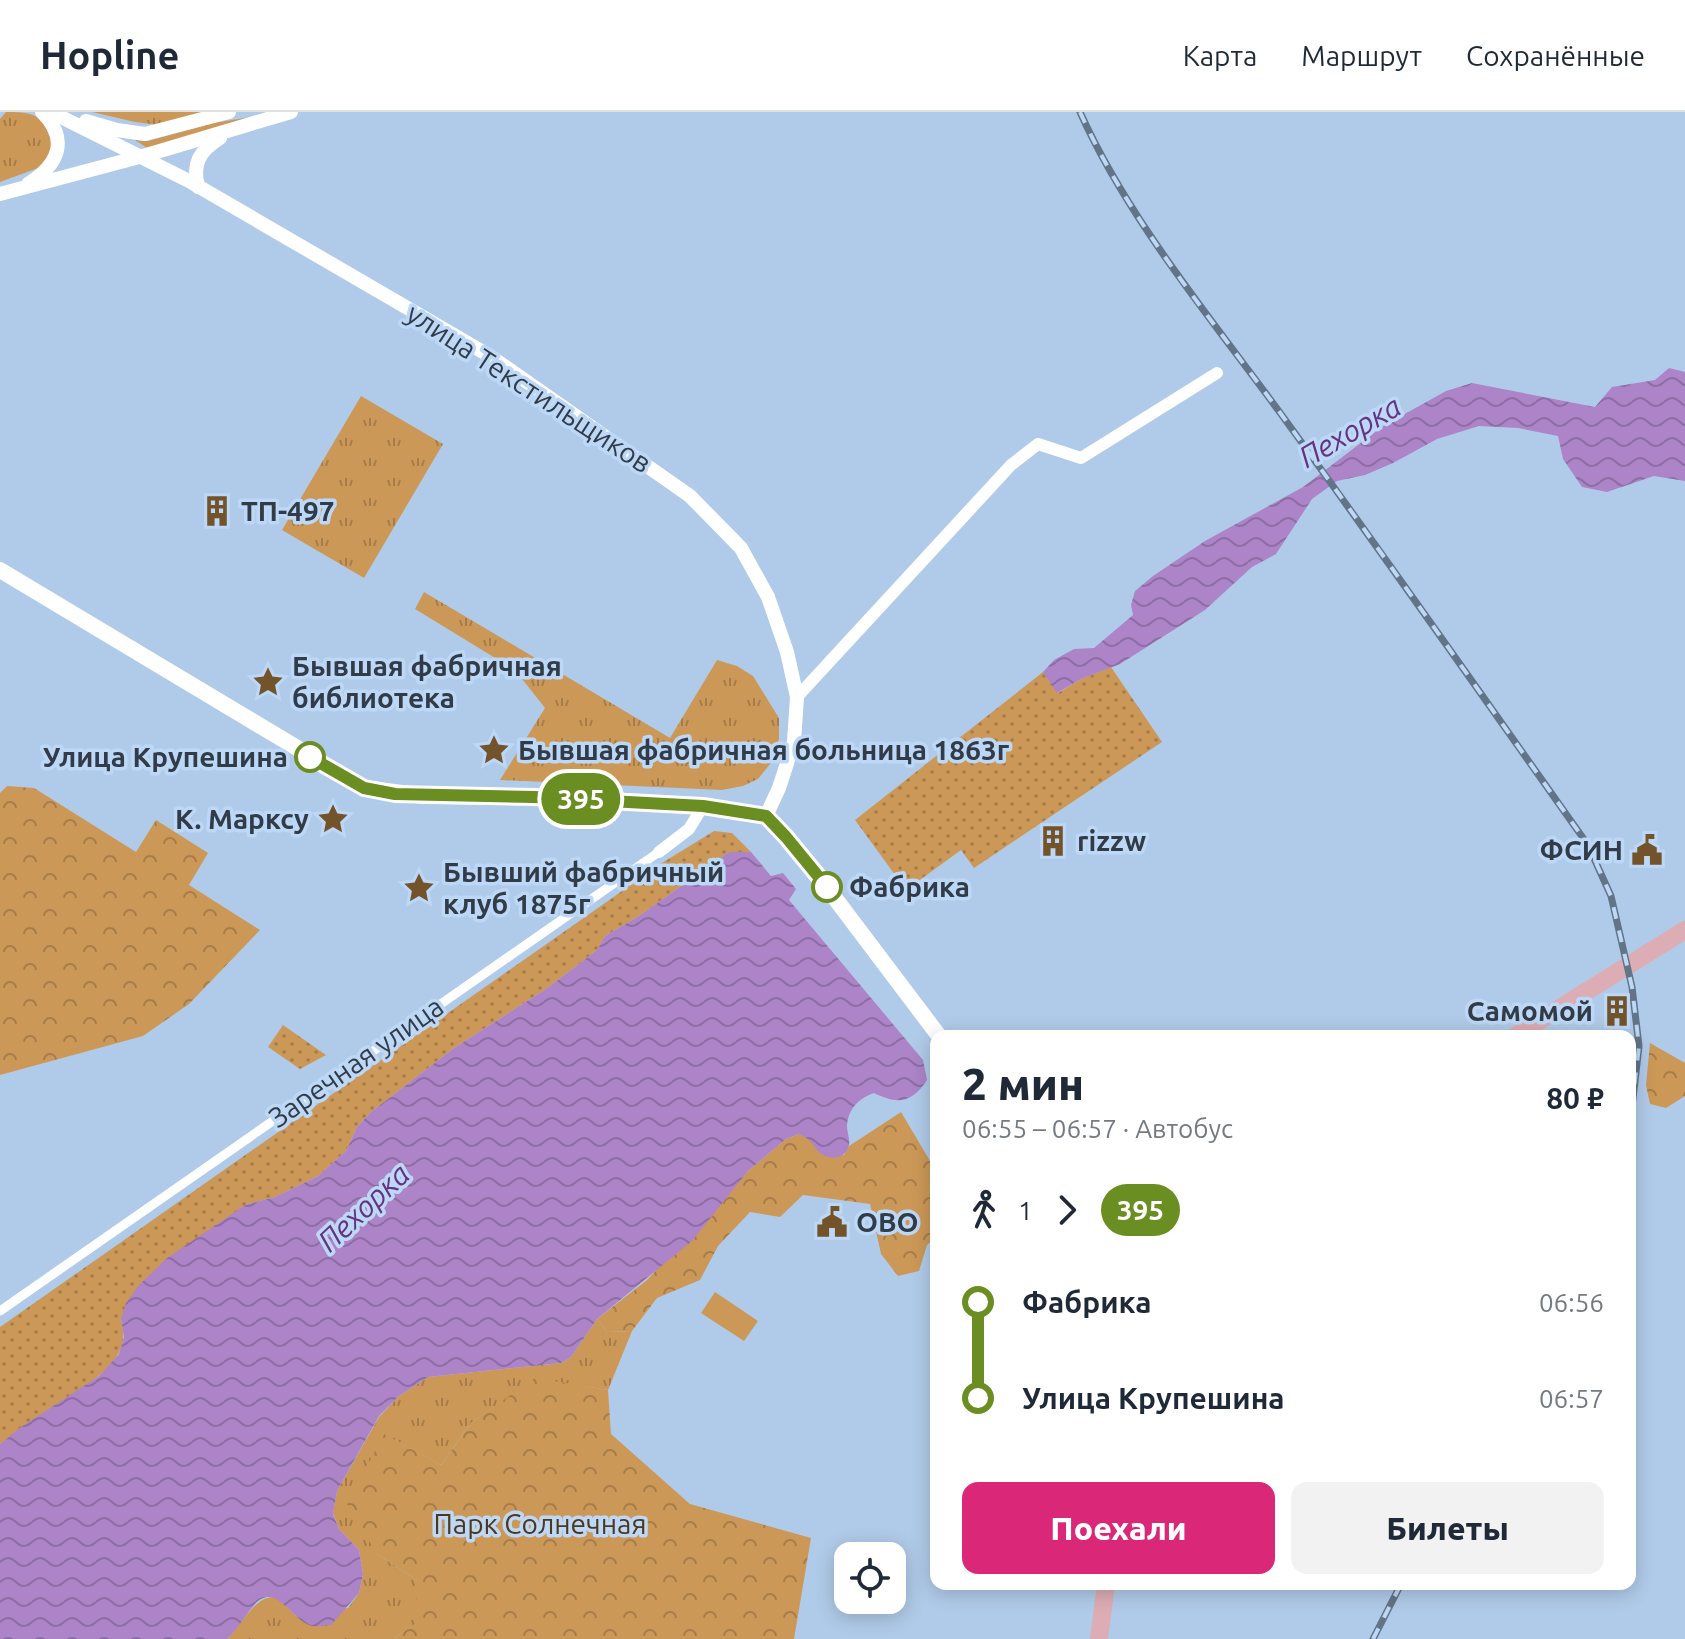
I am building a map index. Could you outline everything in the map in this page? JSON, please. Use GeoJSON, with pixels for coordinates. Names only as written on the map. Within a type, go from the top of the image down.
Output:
{"type":"FeatureCollection","features":[{"type":"Feature","properties":{"kind":"main road"},"geometry":{"type":"LineString","coordinates":[[0,570],[364,788],[424,796],[534,797],[703,806],[766,816],[828,889],[934,1030]]}},
{"type":"Feature","properties":{"kind":"main road"},"geometry":{"type":"LineString","coordinates":[[1525,1030],[1685,930]]}},
{"type":"Feature","properties":{"kind":"main road"},"geometry":{"type":"LineString","coordinates":[[1099,1639],[1105,1590]]}},
{"type":"Feature","properties":{"kind":"street"},"geometry":{"type":"LineString","coordinates":[[17,190],[37,178],[53,162],[58,149],[54,126],[42,112]]}},
{"type":"Feature","properties":{"kind":"street","name":"улица Текстильщиков"},"geometry":{"type":"LineString","coordinates":[[51,112],[143,156],[490,356],[690,496],[741,548],[768,597],[787,652],[797,697],[794,742],[766,816]]}},
{"type":"Feature","properties":{"kind":"street"},"geometry":{"type":"LineString","coordinates":[[58,112],[117,130],[145,134],[229,112]]}},
{"type":"Feature","properties":{"kind":"street"},"geometry":{"type":"LineString","coordinates":[[0,194],[291,112]]}},
{"type":"Feature","properties":{"kind":"street"},"geometry":{"type":"LineString","coordinates":[[198,187],[195,166],[203,150],[242,127]]}},
{"type":"Feature","properties":{"kind":"street"},"geometry":{"type":"LineString","coordinates":[[797,697],[1011,465],[1038,444],[1081,458],[1217,373]]}},
{"type":"Feature","properties":{"kind":"street","name":"Заречная улица"},"geometry":{"type":"LineString","coordinates":[[0,1311],[659,852],[689,829],[703,806]]}},
{"type":"Feature","properties":{"kind":"green space"},"geometry":{"type":"Polygon","coordinates":[[[6,112],[26,113],[38,118],[54,148],[41,167],[0,182],[0,119],[6,112]]]}},
{"type":"Feature","properties":{"kind":"green space"},"geometry":{"type":"Polygon","coordinates":[[[92,112],[215,112],[167,126],[92,112]]]}},
{"type":"Feature","properties":{"kind":"green space"},"geometry":{"type":"Polygon","coordinates":[[[257,116],[147,148],[135,140],[148,141],[213,123],[257,116]]]}},
{"type":"Feature","properties":{"kind":"green space"},"geometry":{"type":"Polygon","coordinates":[[[361,396],[443,444],[364,578],[282,530],[361,396]]]}},
{"type":"Feature","properties":{"kind":"green space"},"geometry":{"type":"Polygon","coordinates":[[[424,592],[670,738],[717,660],[737,666],[753,676],[779,718],[779,739],[770,764],[758,779],[722,790],[500,780],[545,708],[515,670],[415,609],[424,592]]]}},
{"type":"Feature","properties":{"kind":"green space"},"geometry":{"type":"Polygon","coordinates":[[[1111,667],[1162,742],[974,868],[961,850],[906,890],[855,820],[1043,672],[1058,693],[1081,679],[1111,667]]]}},
{"type":"Feature","properties":{"kind":"green space"},"geometry":{"type":"Polygon","coordinates":[[[7,786],[34,788],[136,852],[156,820],[208,853],[189,885],[260,930],[189,1004],[143,1036],[0,1075],[0,793],[7,786]]]}},
{"type":"Feature","properties":{"kind":"green space"},"geometry":{"type":"Polygon","coordinates":[[[714,831],[732,833],[751,852],[729,852],[639,916],[605,936],[597,950],[546,989],[454,1048],[371,1112],[357,1127],[346,1151],[318,1176],[275,1197],[245,1205],[121,1319],[121,1347],[107,1368],[79,1391],[0,1444],[0,1327],[662,863],[714,831]]]}},
{"type":"Feature","properties":{"kind":"green space"},"geometry":{"type":"Polygon","coordinates":[[[283,1025],[326,1055],[300,1069],[268,1047],[283,1025]]]}},
{"type":"Feature","properties":{"kind":"green space"},"geometry":{"type":"Polygon","coordinates":[[[1650,1043],[1685,1063],[1685,1096],[1666,1108],[1650,1104],[1646,1085],[1650,1043]]]}},
{"type":"Feature","properties":{"kind":"green space"},"geometry":{"type":"Polygon","coordinates":[[[901,1112],[930,1161],[930,1243],[919,1271],[898,1276],[881,1254],[870,1204],[803,1195],[780,1217],[750,1212],[718,1246],[700,1280],[657,1298],[632,1331],[607,1332],[597,1319],[647,1280],[748,1171],[786,1139],[799,1134],[810,1138],[823,1155],[844,1155],[849,1146],[901,1112]]]}},
{"type":"Feature","properties":{"kind":"green space"},"geometry":{"type":"Polygon","coordinates":[[[715,1292],[758,1321],[744,1341],[701,1313],[715,1292]]]}},
{"type":"Feature","properties":{"kind":"green space"},"geometry":{"type":"Polygon","coordinates":[[[597,1319],[607,1332],[632,1331],[608,1390],[535,1379],[471,1423],[441,1465],[385,1435],[377,1554],[417,1580],[417,1623],[393,1639],[227,1639],[256,1605],[269,1597],[279,1599],[296,1616],[348,1608],[359,1593],[363,1574],[359,1550],[339,1529],[333,1513],[337,1491],[379,1417],[399,1396],[428,1377],[561,1363],[571,1357],[597,1319]]]}},
{"type":"Feature","properties":{"kind":"green space","name":"Парк Солнечная"},"geometry":{"type":"Polygon","coordinates":[[[535,1378],[608,1390],[611,1434],[690,1504],[811,1538],[794,1639],[393,1639],[416,1623],[417,1580],[377,1554],[347,1504],[384,1434],[441,1465],[471,1423],[535,1378]]]}},
{"type":"Feature","properties":{"kind":"water"},"geometry":{"type":"Polygon","coordinates":[[[1669,368],[1685,372],[1685,481],[1654,476],[1607,492],[1582,487],[1563,459],[1558,436],[1518,428],[1479,426],[1437,439],[1365,475],[1337,481],[1312,499],[1276,554],[1252,567],[1205,610],[1120,664],[1081,679],[1057,693],[1043,672],[1054,660],[1074,649],[1094,648],[1133,615],[1131,605],[1135,591],[1153,576],[1205,541],[1303,487],[1383,426],[1446,391],[1472,383],[1595,407],[1612,387],[1655,380],[1669,368]]]}},
{"type":"Feature","properties":{"kind":"water","name":"Пехорка"},"geometry":{"type":"Polygon","coordinates":[[[729,852],[751,852],[771,876],[783,873],[796,889],[789,900],[923,1060],[927,1080],[921,1088],[904,1100],[874,1093],[859,1101],[848,1120],[848,1149],[839,1157],[823,1155],[799,1134],[786,1139],[748,1171],[692,1241],[597,1319],[571,1357],[561,1363],[428,1377],[399,1396],[379,1416],[337,1491],[333,1514],[339,1529],[359,1550],[363,1574],[359,1593],[331,1625],[305,1623],[284,1604],[270,1597],[255,1604],[227,1639],[0,1639],[0,1444],[99,1376],[119,1354],[124,1337],[121,1319],[126,1303],[139,1285],[167,1258],[245,1205],[275,1197],[318,1176],[346,1151],[357,1127],[371,1112],[454,1048],[546,989],[597,950],[605,936],[639,916],[729,852]]]}},
{"type":"Feature","properties":{"kind":"railway"},"geometry":{"type":"LineString","coordinates":[[1080,112],[1122,192],[1173,268],[1320,468],[1588,845],[1611,896],[1632,987],[1639,1046],[1636,1072]]}},
{"type":"Feature","properties":{"kind":"railway"},"geometry":{"type":"LineString","coordinates":[[1373,1639],[1398,1590]]}},
{"type":"Feature","properties":{"kind":"bus line","name":"395"},"geometry":{"type":"LineString","coordinates":[[310,757],[364,788],[395,794],[534,797],[703,806],[766,816],[827,887]]}},
{"type":"Feature","properties":{"kind":"place","name":"ТП-497"},"geometry":{"type":"Point","coordinates":[217,511]}},
{"type":"Feature","properties":{"kind":"place","name":"Бывшая фабричная библиотека"},"geometry":{"type":"Point","coordinates":[268,682]}},
{"type":"Feature","properties":{"kind":"place","name":"Бывшая фабричная больница 1863г"},"geometry":{"type":"Point","coordinates":[494,750]}},
{"type":"Feature","properties":{"kind":"place","name":"Улица Крупешина"},"geometry":{"type":"Point","coordinates":[310,757]}},
{"type":"Feature","properties":{"kind":"place","name":"К. Марксу"},"geometry":{"type":"Point","coordinates":[333,819]}},
{"type":"Feature","properties":{"kind":"place","name":"rizzw"},"geometry":{"type":"Point","coordinates":[1053,841]}},
{"type":"Feature","properties":{"kind":"place","name":"ФСИН"},"geometry":{"type":"Point","coordinates":[1647,850]}},
{"type":"Feature","properties":{"kind":"place","name":"Фабрика"},"geometry":{"type":"Point","coordinates":[827,887]}},
{"type":"Feature","properties":{"kind":"place","name":"Бывший фабричный клуб 1875г"},"geometry":{"type":"Point","coordinates":[419,888]}},
{"type":"Feature","properties":{"kind":"place","name":"Самомой"},"geometry":{"type":"Point","coordinates":[1617,1011]}},
{"type":"Feature","properties":{"kind":"place","name":"ОВО"},"geometry":{"type":"Point","coordinates":[832,1222]}}]}
